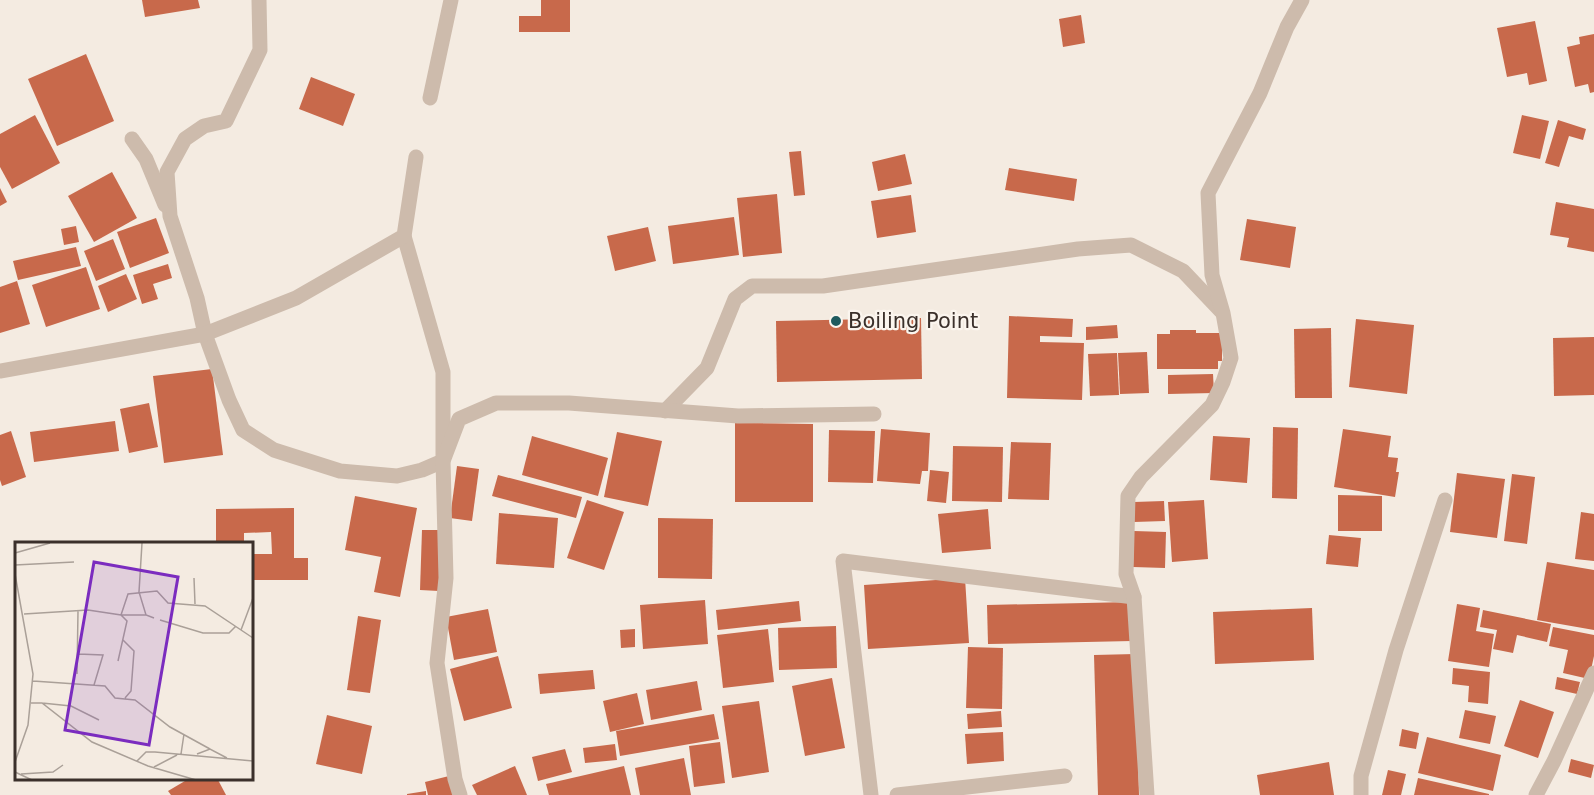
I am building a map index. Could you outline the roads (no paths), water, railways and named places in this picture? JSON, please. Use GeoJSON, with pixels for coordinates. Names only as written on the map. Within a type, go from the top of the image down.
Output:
{"type":"FeatureCollection","features":[{"type":"Feature","properties":{"kind":"street"},"geometry":{"type":"LineString","coordinates":[[170,216],[167,172],[184,139],[204,126],[226,121],[260,50],[259,0]]}},
{"type":"Feature","properties":{"kind":"street"},"geometry":{"type":"LineString","coordinates":[[430,98],[450,0]]}},
{"type":"Feature","properties":{"kind":"street"},"geometry":{"type":"LineString","coordinates":[[1148,795],[1134,597],[1126,574],[1128,496],[1141,477],[1212,405],[1223,382],[1231,358],[1223,313],[1212,274],[1208,193],[1260,93],[1287,27],[1302,0]]}},
{"type":"Feature","properties":{"kind":"street"},"geometry":{"type":"LineString","coordinates":[[132,139],[146,159],[170,216],[205,334],[229,400],[243,429],[274,450],[340,471],[397,476],[422,470],[443,461],[459,419],[496,403],[569,404],[738,416],[874,414]]}},
{"type":"Feature","properties":{"kind":"street"},"geometry":{"type":"LineString","coordinates":[[416,157],[404,236],[444,372],[443,461],[446,578],[437,663],[455,779],[460,795]]}},
{"type":"Feature","properties":{"kind":"street"},"geometry":{"type":"LineString","coordinates":[[0,371],[205,334],[296,298],[404,236]]}},
{"type":"Feature","properties":{"kind":"street"},"geometry":{"type":"LineString","coordinates":[[665,411],[707,368],[735,299],[752,286],[823,286],[1078,249],[1131,245],[1183,271],[1223,313]]}},
{"type":"Feature","properties":{"kind":"street"},"geometry":{"type":"LineString","coordinates":[[1361,795],[1361,776],[1396,650],[1445,500]]}},
{"type":"Feature","properties":{"kind":"street"},"geometry":{"type":"LineString","coordinates":[[871,795],[843,561],[1134,597]]}},
{"type":"Feature","properties":{"kind":"street"},"geometry":{"type":"LineString","coordinates":[[1536,795],[1594,673]]}},
{"type":"Feature","properties":{"kind":"street"},"geometry":{"type":"LineString","coordinates":[[897,795],[1065,776]]}},
{"type":"Feature","properties":{"kind":"place","name":"Boiling Point"},"geometry":{"type":"Point","coordinates":[836,321]}}]}
